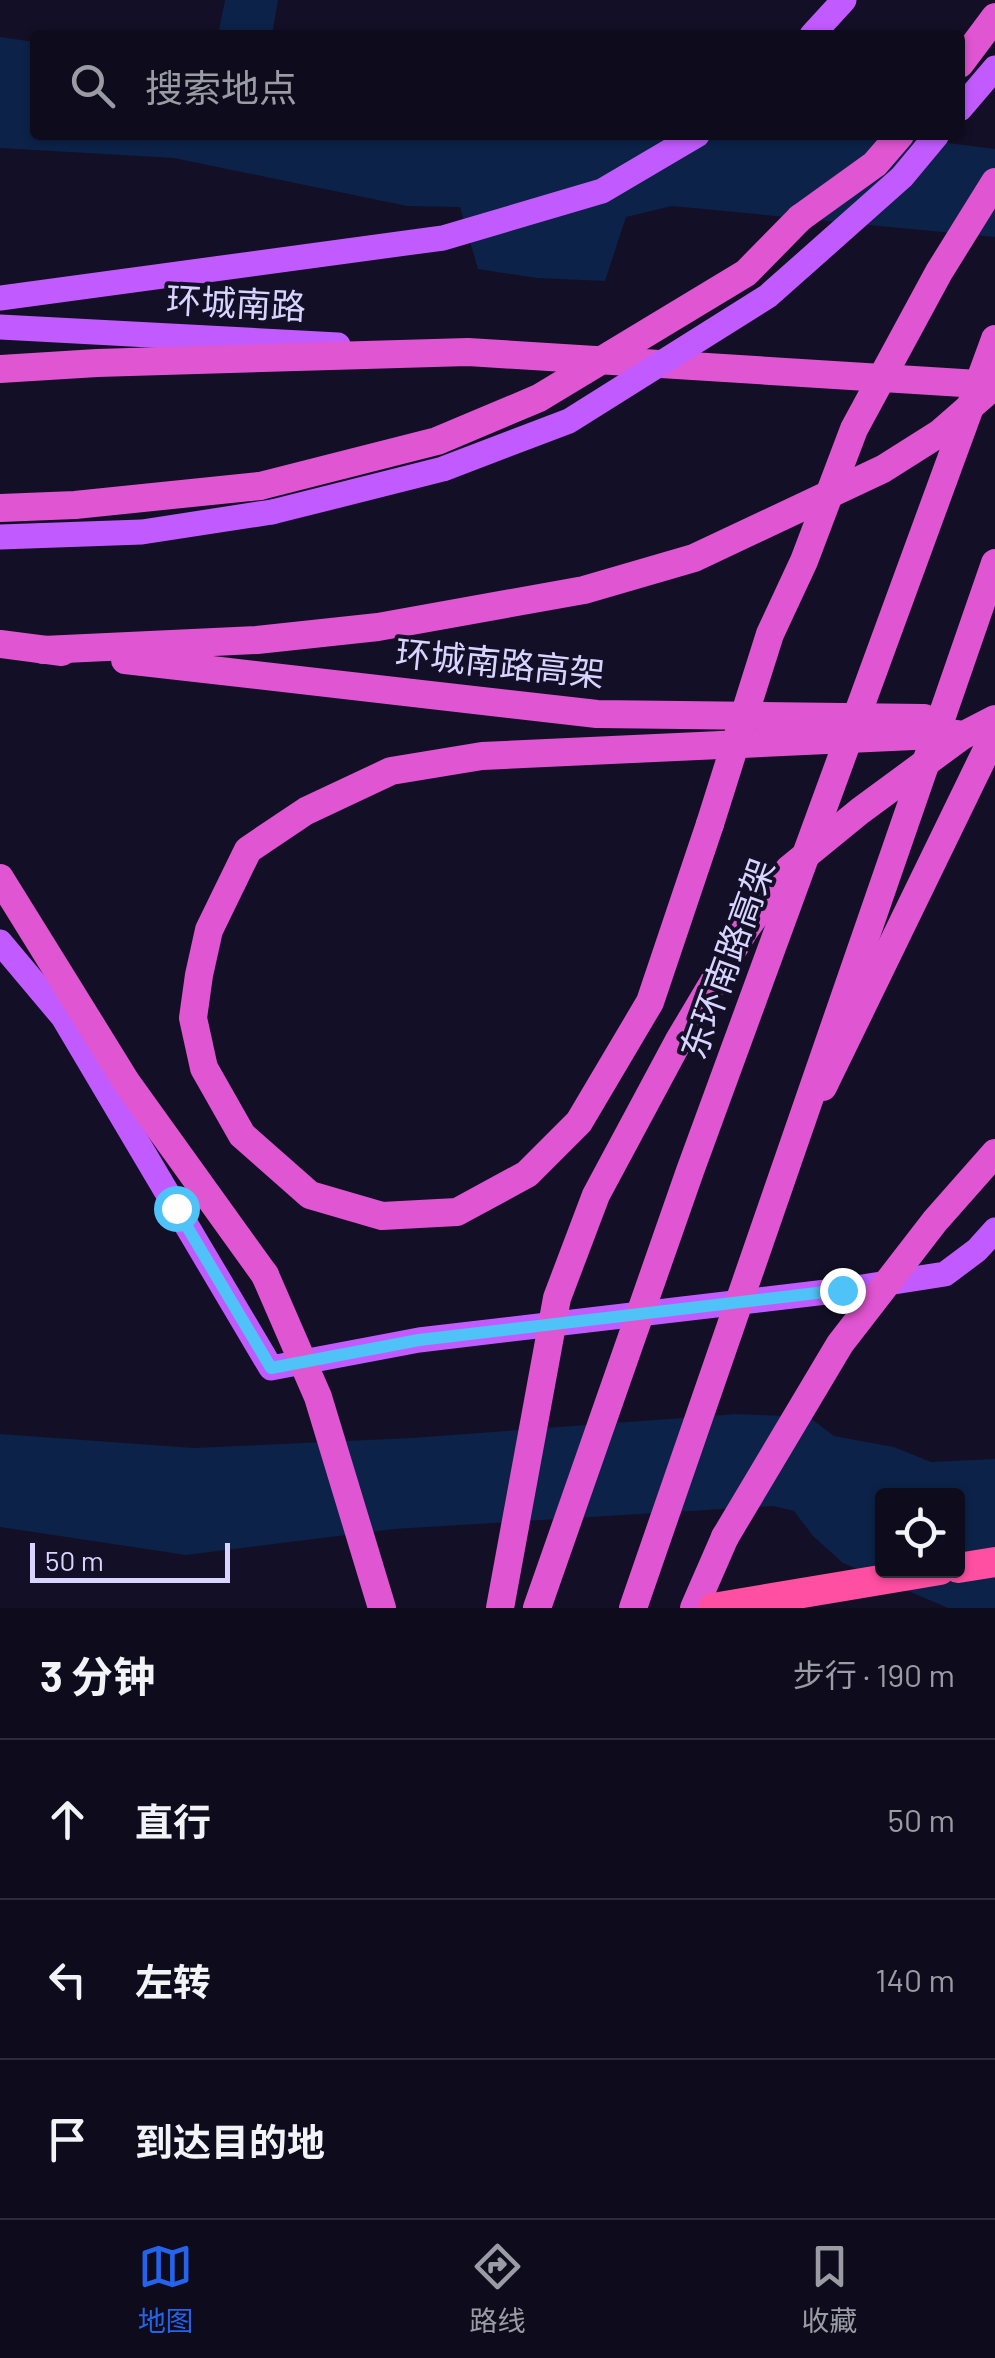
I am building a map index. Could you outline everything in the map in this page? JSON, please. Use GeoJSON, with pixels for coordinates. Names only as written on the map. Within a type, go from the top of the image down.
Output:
{"type":"FeatureCollection","features":[{"type":"Feature","properties":{"kind":"highway"},"geometry":{"type":"LineString","coordinates":[[965,57],[995,17]]}},
{"type":"Feature","properties":{"kind":"highway"},"geometry":{"type":"LineString","coordinates":[[0,508],[75,505],[260,486],[437,441],[539,398],[746,273],[800,218],[875,164],[896,140]]}},
{"type":"Feature","properties":{"kind":"highway"},"geometry":{"type":"LineString","coordinates":[[789,1158],[995,733],[482,756],[391,771],[306,811],[248,850],[210,930],[199,974],[193,1018],[204,1068],[242,1135],[310,1194],[382,1216],[457,1212],[527,1174],[579,1122],[650,1002],[710,824],[770,634],[804,561],[854,430],[939,272],[995,182]]}},
{"type":"Feature","properties":{"kind":"highway","name":"东环南路高架"},"geometry":{"type":"LineString","coordinates":[[537,1608],[690,1171],[995,339]]}},
{"type":"Feature","properties":{"kind":"highway"},"geometry":{"type":"LineString","coordinates":[[0,369],[468,352],[995,385]]}},
{"type":"Feature","properties":{"kind":"highway"},"geometry":{"type":"LineString","coordinates":[[44,650],[257,640],[378,627],[584,590],[694,558],[883,469],[940,434],[995,385]]}},
{"type":"Feature","properties":{"kind":"highway"},"geometry":{"type":"LineString","coordinates":[[633,1608],[995,563]]}},
{"type":"Feature","properties":{"kind":"highway","name":"环城南路高架"},"geometry":{"type":"LineString","coordinates":[[0,644],[597,714],[995,718]]}},
{"type":"Feature","properties":{"kind":"highway"},"geometry":{"type":"LineString","coordinates":[[500,1608],[557,1298],[596,1194],[678,1042],[744,931],[789,870],[947,746],[995,718]]}},
{"type":"Feature","properties":{"kind":"highway"},"geometry":{"type":"LineString","coordinates":[[0,878],[127,1083],[265,1276],[318,1397],[382,1608]]}},
{"type":"Feature","properties":{"kind":"highway"},"geometry":{"type":"LineString","coordinates":[[694,1608],[725,1537],[840,1344],[934,1220],[995,1154]]}},
{"type":"Feature","properties":{"kind":"highway"},"geometry":{"type":"LineString","coordinates":[[965,1567],[995,1562]]}},
{"type":"Feature","properties":{"kind":"highway"},"geometry":{"type":"LineString","coordinates":[[713,1608],[891,1578]]}},
{"type":"Feature","properties":{"kind":"main road"},"geometry":{"type":"LineString","coordinates":[[817,30],[844,0]]}},
{"type":"Feature","properties":{"kind":"main road"},"geometry":{"type":"LineString","coordinates":[[965,102],[995,68]]}},
{"type":"Feature","properties":{"kind":"main road"},"geometry":{"type":"LineString","coordinates":[[0,298],[443,238],[602,191],[689,140]]}},
{"type":"Feature","properties":{"kind":"main road"},"geometry":{"type":"LineString","coordinates":[[0,536],[142,532],[272,512],[443,469],[570,422],[768,296],[902,177],[934,140]]}},
{"type":"Feature","properties":{"kind":"main road","name":"环城南路"},"geometry":{"type":"LineString","coordinates":[[0,327],[468,352]]}},
{"type":"Feature","properties":{"kind":"main road"},"geometry":{"type":"LineString","coordinates":[[0,942],[63,1017],[271,1368],[419,1340],[842,1290],[945,1274],[977,1250],[995,1230]]}},
{"type":"Feature","properties":{"kind":"water"},"geometry":{"type":"Polygon","coordinates":[[[225,0],[278,0],[273,30],[219,30],[225,0]]]}},
{"type":"Feature","properties":{"kind":"water"},"geometry":{"type":"Polygon","coordinates":[[[0,37],[30,41],[30,140],[925,140],[995,149],[995,237],[672,206],[626,217],[605,281],[537,278],[478,269],[460,207],[407,206],[174,158],[0,148],[0,37]]]}},
{"type":"Feature","properties":{"kind":"water"},"geometry":{"type":"Polygon","coordinates":[[[737,1414],[809,1417],[834,1436],[894,1447],[931,1462],[995,1459],[995,1608],[948,1608],[878,1578],[965,1578],[965,1488],[875,1488],[875,1577],[843,1563],[813,1536],[794,1511],[773,1506],[394,1529],[186,1555],[0,1527],[0,1434],[194,1448],[411,1438],[737,1414]]]}},
{"type":"Feature","properties":{"kind":"route"},"geometry":{"type":"LineString","coordinates":[[176,1208],[271,1368],[419,1340],[842,1290]]}}]}
